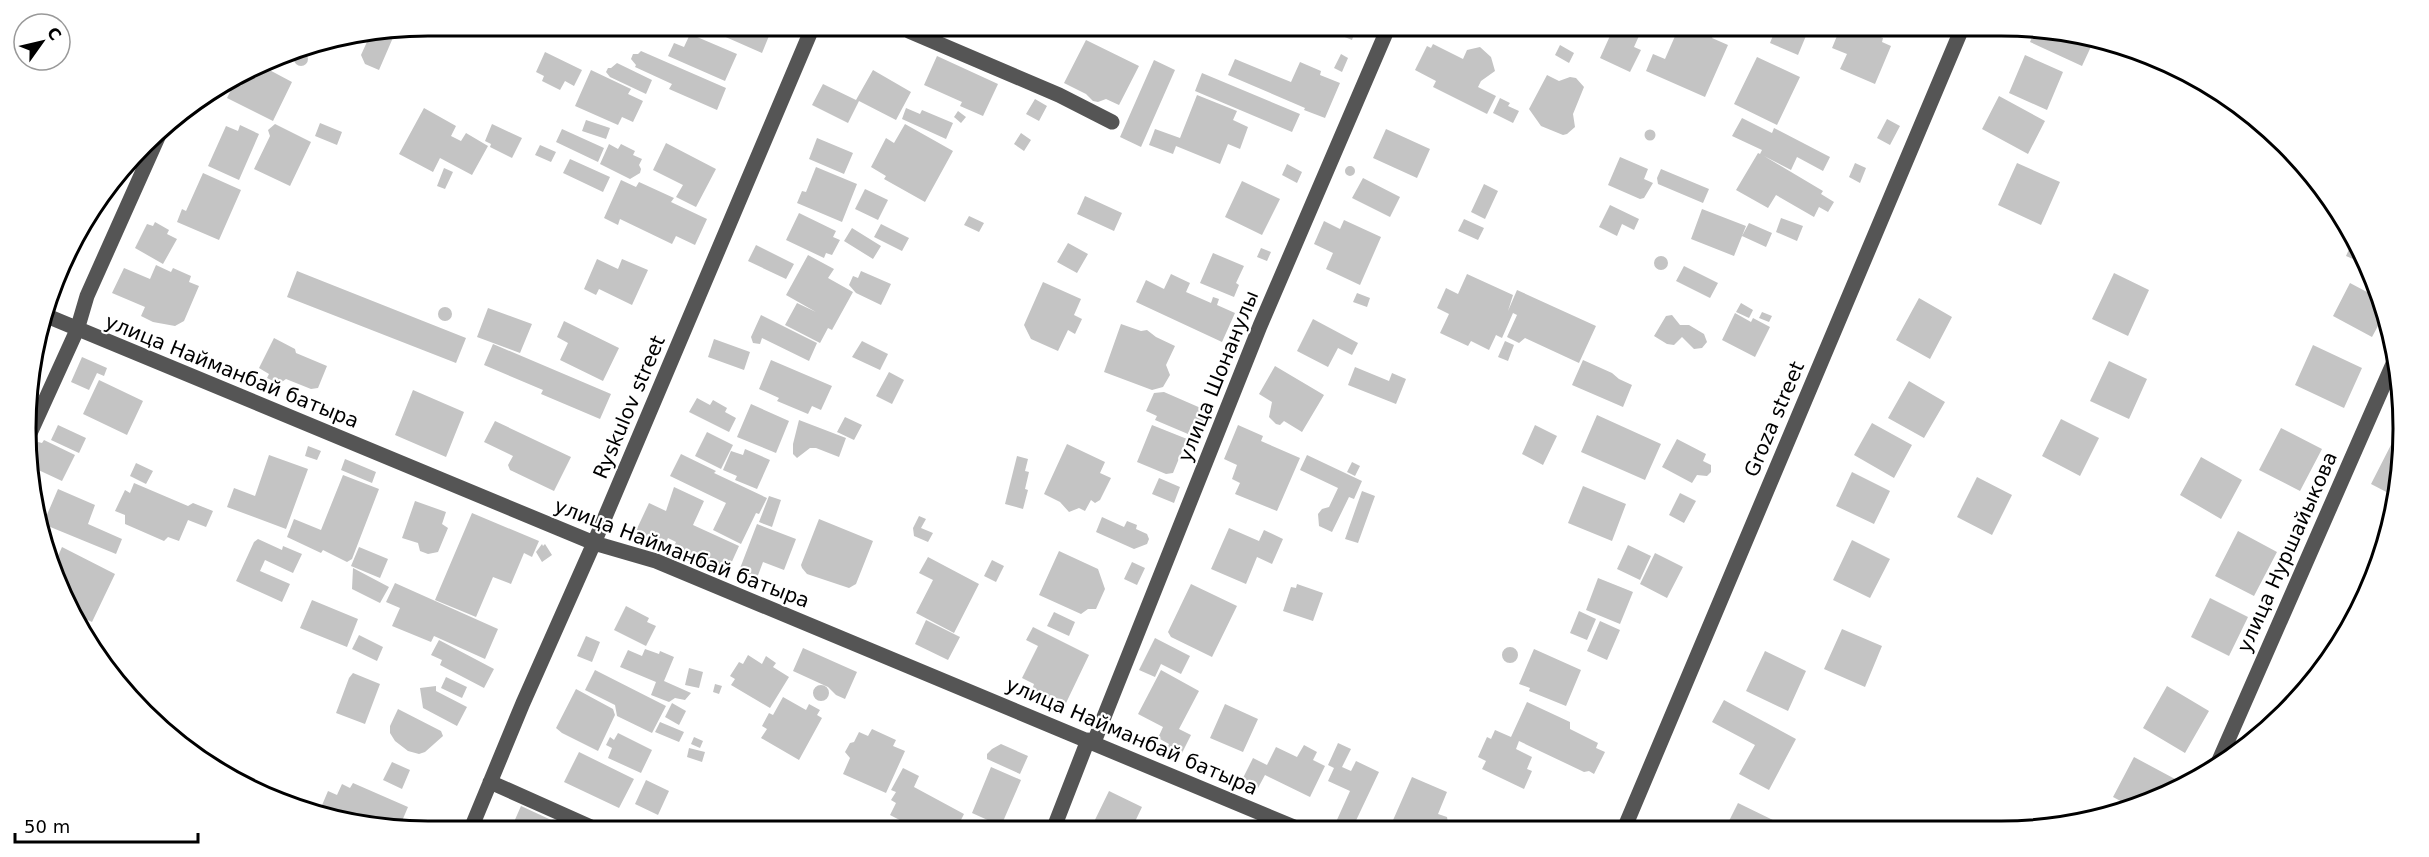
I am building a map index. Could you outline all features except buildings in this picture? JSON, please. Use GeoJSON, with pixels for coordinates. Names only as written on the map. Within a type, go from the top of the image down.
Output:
{"type":"FeatureCollection","features":[{"type":"Feature","properties":{"kind":"street","name":"Ryskulov street"},"geometry":{"type":"LineString","coordinates":[[474,821],[808,36]]}},
{"type":"Feature","properties":{"kind":"street"},"geometry":{"type":"LineString","coordinates":[[921,36],[1059,95],[1113,122]]}},
{"type":"Feature","properties":{"kind":"street","name":"улица Шонанулы"},"geometry":{"type":"LineString","coordinates":[[1057,821],[1274,293],[1385,36]]}},
{"type":"Feature","properties":{"kind":"street","name":"Groza street"},"geometry":{"type":"LineString","coordinates":[[1627,821],[1959,36]]}},
{"type":"Feature","properties":{"kind":"street"},"geometry":{"type":"LineString","coordinates":[[36,419],[77,330],[87,296],[152,150]]}},
{"type":"Feature","properties":{"kind":"street","name":"улица Найманбай батыра"},"geometry":{"type":"LineString","coordinates":[[52,318],[594,543],[656,561],[1280,821]]}},
{"type":"Feature","properties":{"kind":"street","name":"улица Нуршайыкова"},"geometry":{"type":"LineString","coordinates":[[2223,752],[2389,373]]}},
{"type":"Feature","properties":{"kind":"street"},"geometry":{"type":"LineString","coordinates":[[490,782],[578,821]]}}]}
